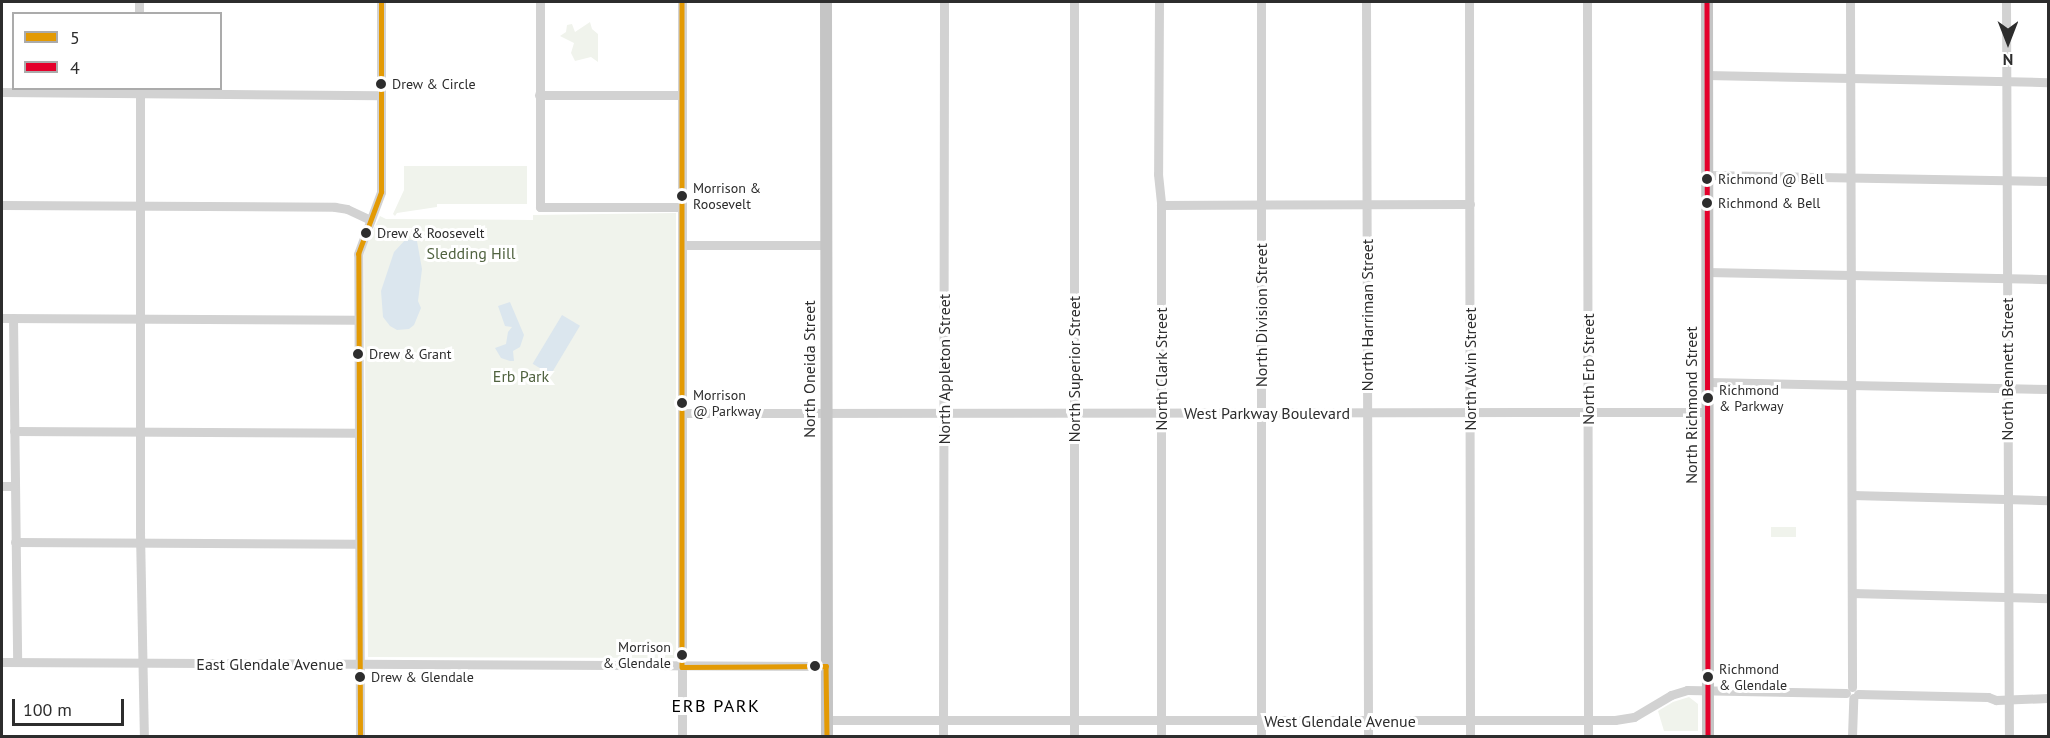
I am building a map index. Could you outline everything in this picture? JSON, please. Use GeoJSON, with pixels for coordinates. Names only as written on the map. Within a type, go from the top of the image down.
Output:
{"type":"FeatureCollection","features":[{"type":"Feature","properties":{"kind":"main road","name":"North Oneida Street"},"geometry":{"type":"LineString","coordinates":[[826,2],[827,736]]}},
{"type":"Feature","properties":{"kind":"main road","name":"North Richmond Street"},"geometry":{"type":"LineString","coordinates":[[1707,2],[1708,736]]}},
{"type":"Feature","properties":{"kind":"street"},"geometry":{"type":"LineString","coordinates":[[360,736],[358,254],[381,192],[381,2]]}},
{"type":"Feature","properties":{"kind":"street"},"geometry":{"type":"LineString","coordinates":[[540,2],[540,207],[682,207]]}},
{"type":"Feature","properties":{"kind":"street"},"geometry":{"type":"LineString","coordinates":[[682,2],[682,736]]}},
{"type":"Feature","properties":{"kind":"street","name":"North Appleton Street"},"geometry":{"type":"LineString","coordinates":[[944,2],[944,736]]}},
{"type":"Feature","properties":{"kind":"street","name":"North Superior Street"},"geometry":{"type":"LineString","coordinates":[[1074,2],[1074,736]]}},
{"type":"Feature","properties":{"kind":"street","name":"North Clark Street"},"geometry":{"type":"LineString","coordinates":[[1159,2],[1161,736]]}},
{"type":"Feature","properties":{"kind":"street","name":"North Division Street"},"geometry":{"type":"LineString","coordinates":[[1260,736],[1261,2]]}},
{"type":"Feature","properties":{"kind":"street","name":"North Harriman Street"},"geometry":{"type":"LineString","coordinates":[[1366,2],[1368,736]]}},
{"type":"Feature","properties":{"kind":"street","name":"North Alvin Street"},"geometry":{"type":"LineString","coordinates":[[1469,2],[1470,736]]}},
{"type":"Feature","properties":{"kind":"street","name":"North Erb Street"},"geometry":{"type":"LineString","coordinates":[[1587,2],[1588,736]]}},
{"type":"Feature","properties":{"kind":"street"},"geometry":{"type":"LineString","coordinates":[[1850,2],[1852,736]]}},
{"type":"Feature","properties":{"kind":"street","name":"North Bennett Street"},"geometry":{"type":"LineString","coordinates":[[2006,2],[2008,736]]}},
{"type":"Feature","properties":{"kind":"street"},"geometry":{"type":"LineString","coordinates":[[1706,75],[2049,82]]}},
{"type":"Feature","properties":{"kind":"street"},"geometry":{"type":"LineString","coordinates":[[2,92],[140,91],[380,95]]}},
{"type":"Feature","properties":{"kind":"street"},"geometry":{"type":"LineString","coordinates":[[140,91],[139,319],[144,736]]}},
{"type":"Feature","properties":{"kind":"street"},"geometry":{"type":"LineString","coordinates":[[539,95],[682,95]]}},
{"type":"Feature","properties":{"kind":"street"},"geometry":{"type":"LineString","coordinates":[[1707,175],[2049,181]]}},
{"type":"Feature","properties":{"kind":"street"},"geometry":{"type":"LineString","coordinates":[[1161,205],[1470,204]]}},
{"type":"Feature","properties":{"kind":"street"},"geometry":{"type":"LineString","coordinates":[[2,205],[342,207],[371,220]]}},
{"type":"Feature","properties":{"kind":"street"},"geometry":{"type":"LineString","coordinates":[[682,245],[826,245]]}},
{"type":"Feature","properties":{"kind":"street"},"geometry":{"type":"LineString","coordinates":[[1707,272],[2049,279]]}},
{"type":"Feature","properties":{"kind":"street"},"geometry":{"type":"LineString","coordinates":[[2,318],[358,320]]}},
{"type":"Feature","properties":{"kind":"street"},"geometry":{"type":"LineString","coordinates":[[13,318],[17,662]]}},
{"type":"Feature","properties":{"kind":"street"},"geometry":{"type":"LineString","coordinates":[[1708,382],[2049,389]]}},
{"type":"Feature","properties":{"kind":"street","name":"West Parkway Boulevard"},"geometry":{"type":"LineString","coordinates":[[682,413],[1708,412]]}},
{"type":"Feature","properties":{"kind":"street"},"geometry":{"type":"LineString","coordinates":[[14,431],[358,433]]}},
{"type":"Feature","properties":{"kind":"street"},"geometry":{"type":"LineString","coordinates":[[2,486],[14,486]]}},
{"type":"Feature","properties":{"kind":"street"},"geometry":{"type":"LineString","coordinates":[[1852,495],[2049,500]]}},
{"type":"Feature","properties":{"kind":"street"},"geometry":{"type":"LineString","coordinates":[[15,542],[358,544]]}},
{"type":"Feature","properties":{"kind":"street"},"geometry":{"type":"LineString","coordinates":[[1852,593],[2049,598]]}},
{"type":"Feature","properties":{"kind":"street","name":"East Glendale Avenue"},"geometry":{"type":"LineString","coordinates":[[2,662],[826,666]]}},
{"type":"Feature","properties":{"kind":"street","name":"West Glendale Avenue"},"geometry":{"type":"LineString","coordinates":[[826,720],[1588,720],[1629,718],[1676,693],[1708,690],[1988,697],[1995,694],[2009,697],[2049,698]]}},
{"type":"Feature","properties":{"kind":"green space"},"geometry":{"type":"Polygon","coordinates":[[[590,22],[592,29],[598,34],[598,62],[591,57],[575,61],[571,53],[574,43],[560,36],[566,32],[567,25],[572,24],[575,32],[590,22]]]}},
{"type":"Feature","properties":{"kind":"green space"},"geometry":{"type":"Polygon","coordinates":[[[404,166],[527,166],[527,204],[437,204],[437,207],[397,213],[395,216],[393,214],[404,190],[404,166]]]}},
{"type":"Feature","properties":{"kind":"green space","name":"Erb Park"},"geometry":{"type":"Polygon","coordinates":[[[676,213],[676,658],[368,657],[364,254],[366,244],[380,216],[386,219],[533,220],[533,215],[676,213]]]}},
{"type":"Feature","properties":{"kind":"green space"},"geometry":{"type":"Polygon","coordinates":[[[1771,527],[1796,527],[1796,537],[1771,537],[1771,527]]]}},
{"type":"Feature","properties":{"kind":"green space"},"geometry":{"type":"Polygon","coordinates":[[[1689,697],[1698,704],[1698,731],[1664,731],[1658,711],[1673,702],[1689,697]]]}},
{"type":"Feature","properties":{"kind":"shaded area"},"geometry":{"type":"Polygon","coordinates":[[[406,239],[417,241],[422,269],[418,301],[421,308],[414,325],[409,329],[397,330],[390,326],[383,317],[381,291],[394,252],[406,239]]]}},
{"type":"Feature","properties":{"kind":"shaded area"},"geometry":{"type":"Polygon","coordinates":[[[510,302],[524,335],[520,347],[513,351],[514,361],[501,358],[495,348],[506,344],[508,332],[512,327],[505,326],[498,306],[510,302]]]}},
{"type":"Feature","properties":{"kind":"shaded area"},"geometry":{"type":"Polygon","coordinates":[[[562,315],[580,326],[551,375],[533,364],[562,315]]]}},
{"type":"Feature","properties":{"kind":"transit line","name":"5"},"geometry":{"type":"LineString","coordinates":[[360,736],[358,254],[381,192],[381,2]]}},
{"type":"Feature","properties":{"kind":"transit line","name":"5"},"geometry":{"type":"LineString","coordinates":[[682,2],[682,667]]}},
{"type":"Feature","properties":{"kind":"transit line","name":"4"},"geometry":{"type":"LineString","coordinates":[[1707,2],[1708,736]]}},
{"type":"Feature","properties":{"kind":"transit line","name":"5"},"geometry":{"type":"LineString","coordinates":[[826,666],[827,736]]}},
{"type":"Feature","properties":{"kind":"transit line","name":"5"},"geometry":{"type":"LineString","coordinates":[[682,667],[826,666]]}},
{"type":"Feature","properties":{"kind":"place","name":"Drew & Circle"},"geometry":{"type":"Point","coordinates":[381,84]}},
{"type":"Feature","properties":{"kind":"place","name":"Richmond @ Bell"},"geometry":{"type":"Point","coordinates":[1707,179]}},
{"type":"Feature","properties":{"kind":"place","name":"Morrison & Roosevelt"},"geometry":{"type":"Point","coordinates":[682,196]}},
{"type":"Feature","properties":{"kind":"place","name":"Richmond & Bell"},"geometry":{"type":"Point","coordinates":[1707,203]}},
{"type":"Feature","properties":{"kind":"place","name":"Drew & Roosevelt"},"geometry":{"type":"Point","coordinates":[366,233]}},
{"type":"Feature","properties":{"kind":"place","name":"Drew & Grant"},"geometry":{"type":"Point","coordinates":[358,354]}},
{"type":"Feature","properties":{"kind":"place","name":"Richmond & Parkway"},"geometry":{"type":"Point","coordinates":[1708,398]}},
{"type":"Feature","properties":{"kind":"place","name":"Morrison @ Parkway"},"geometry":{"type":"Point","coordinates":[682,403]}},
{"type":"Feature","properties":{"kind":"place","name":"Morrison & Glendale"},"geometry":{"type":"Point","coordinates":[682,655]}},
{"type":"Feature","properties":{"kind":"place","name":"Drew & Glendale"},"geometry":{"type":"Point","coordinates":[360,677]}},
{"type":"Feature","properties":{"kind":"place","name":"Richmond & Glendale"},"geometry":{"type":"Point","coordinates":[1708,677]}},
{"type":"Feature","properties":{"kind":"district","name":"ERB PARK"},"geometry":{"type":"Point","coordinates":[716,706]}},
{"type":"Feature","properties":{"kind":"park label","name":"Sledding Hill"},"geometry":{"type":"Point","coordinates":[471,253]}}]}
